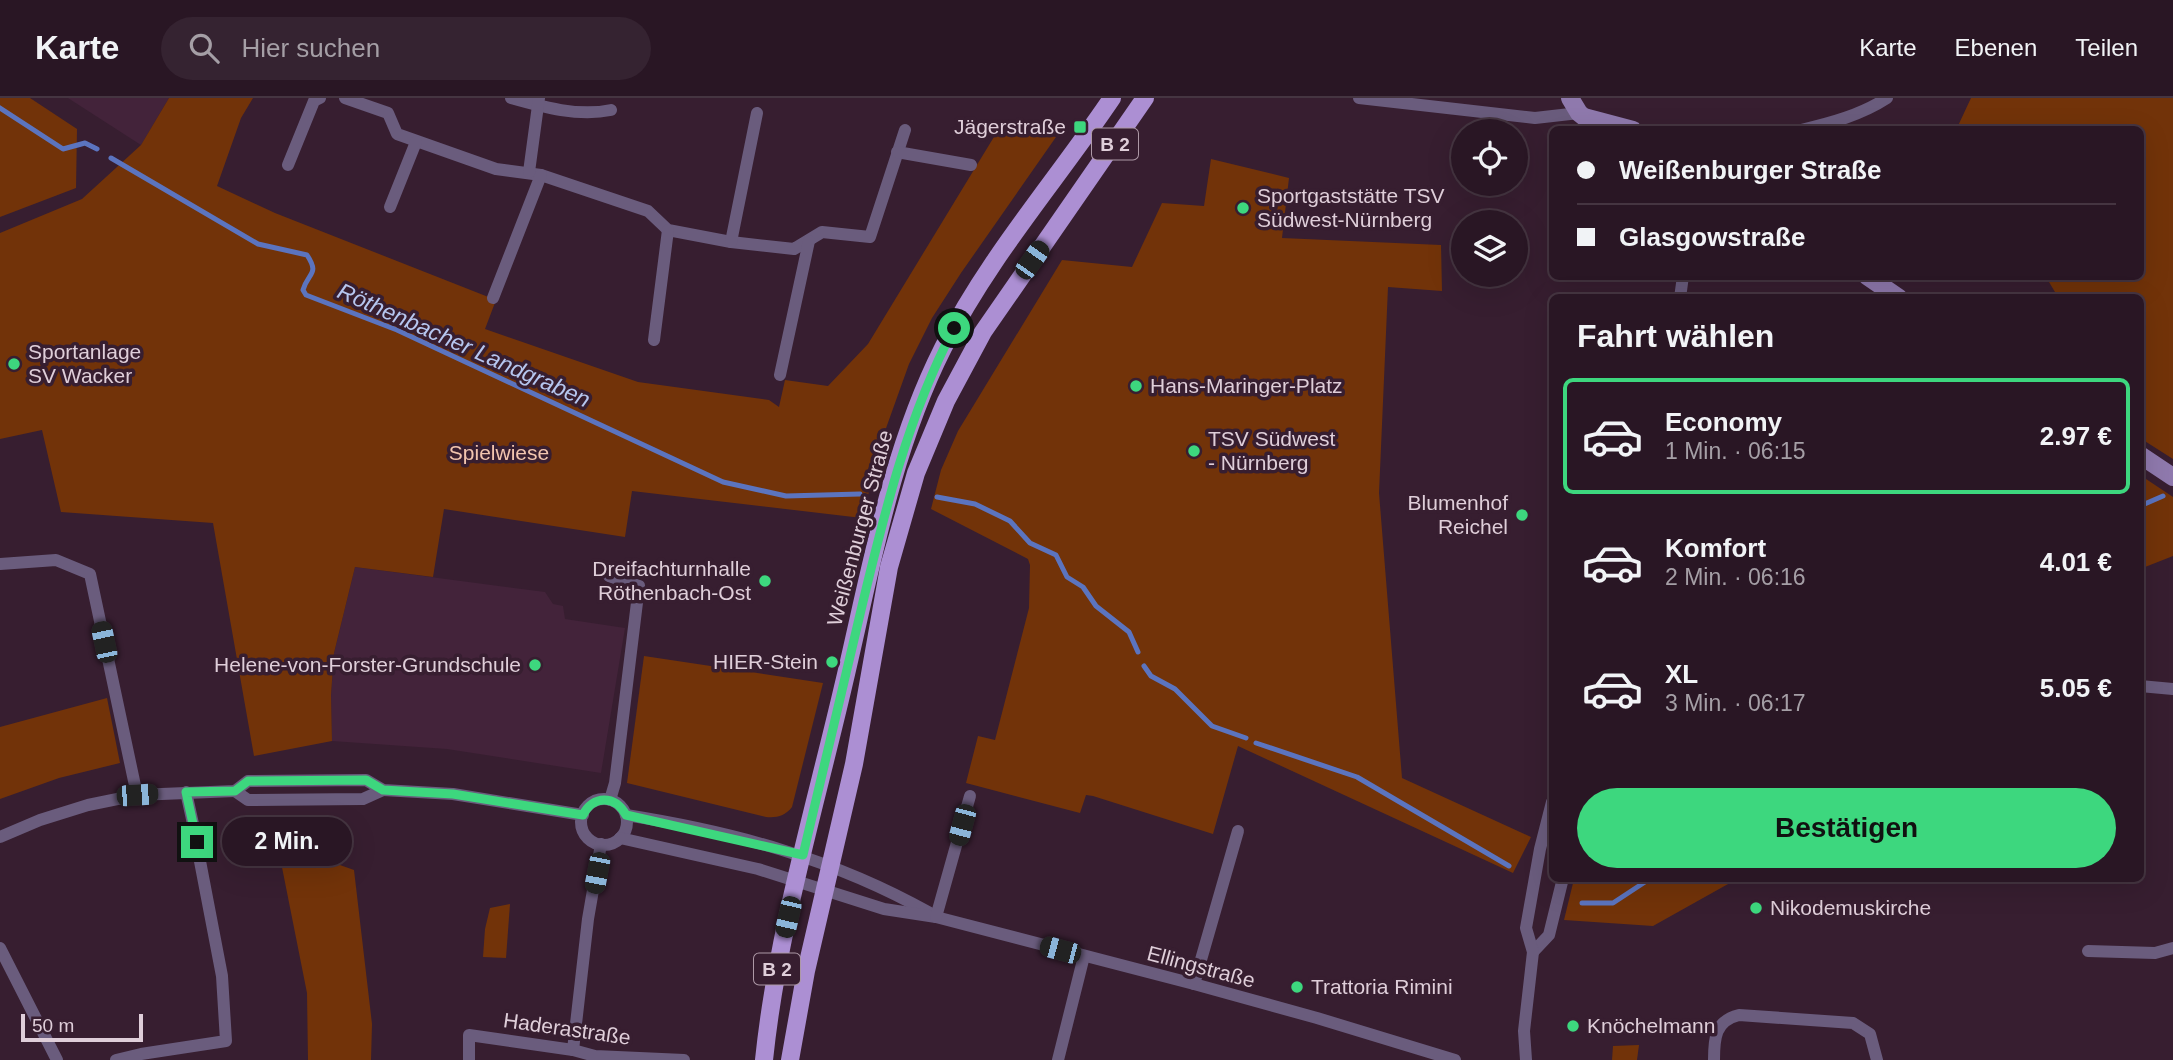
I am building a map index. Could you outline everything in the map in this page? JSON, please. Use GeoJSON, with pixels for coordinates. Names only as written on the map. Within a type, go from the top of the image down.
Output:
{"type":"FeatureCollection","features":[{"type":"Feature","properties":{"kind":"main road","name":"Weißenburger Straße"},"geometry":{"type":"LineString","coordinates":[[764,1060],[775,981],[797,880],[880,531],[903,448],[923,393],[954,328],[978,287],[1112,98]]}},
{"type":"Feature","properties":{"kind":"main road","name":"Weißenburger Straße"},"geometry":{"type":"LineString","coordinates":[[790,1060],[802,992],[854,764],[889,567],[901,520],[926,446],[956,380],[983,332],[1145,98]]}},
{"type":"Feature","properties":{"kind":"main road"},"geometry":{"type":"LineString","coordinates":[[1575,106],[1599,122],[1616,126]]}},
{"type":"Feature","properties":{"kind":"main road"},"geometry":{"type":"LineString","coordinates":[[1873,280],[1893,294]]}},
{"type":"Feature","properties":{"kind":"main road"},"geometry":{"type":"LineString","coordinates":[[2144,458],[2173,477]]}},
{"type":"Feature","properties":{"kind":"street"},"geometry":{"type":"LineString","coordinates":[[288,165],[314,101],[320,98]]}},
{"type":"Feature","properties":{"kind":"street"},"geometry":{"type":"LineString","coordinates":[[345,98],[388,113],[397,134],[416,142],[496,169],[535,174],[648,211],[668,230],[731,242],[793,249],[822,232],[870,237],[905,130]]}},
{"type":"Feature","properties":{"kind":"street"},"geometry":{"type":"LineString","coordinates":[[511,98],[591,114],[611,110]]}},
{"type":"Feature","properties":{"kind":"street"},"geometry":{"type":"LineString","coordinates":[[1359,98],[1535,118],[1575,106]]}},
{"type":"Feature","properties":{"kind":"street"},"geometry":{"type":"LineString","coordinates":[[1814,126],[1871,108],[1887,98]]}},
{"type":"Feature","properties":{"kind":"street"},"geometry":{"type":"LineString","coordinates":[[493,298],[535,174],[539,102]]}},
{"type":"Feature","properties":{"kind":"street"},"geometry":{"type":"LineString","coordinates":[[731,242],[757,113]]}},
{"type":"Feature","properties":{"kind":"street"},"geometry":{"type":"LineString","coordinates":[[390,206],[416,142]]}},
{"type":"Feature","properties":{"kind":"street"},"geometry":{"type":"LineString","coordinates":[[897,152],[971,165]]}},
{"type":"Feature","properties":{"kind":"street"},"geometry":{"type":"LineString","coordinates":[[653,340],[668,230]]}},
{"type":"Feature","properties":{"kind":"street"},"geometry":{"type":"LineString","coordinates":[[780,375],[809,242]]}},
{"type":"Feature","properties":{"kind":"street"},"geometry":{"type":"LineString","coordinates":[[0,564],[56,560],[90,574],[137,795]]}},
{"type":"Feature","properties":{"kind":"street"},"geometry":{"type":"LineString","coordinates":[[610,576],[639,586],[615,783],[610,800]]}},
{"type":"Feature","properties":{"kind":"street"},"geometry":{"type":"LineString","coordinates":[[2144,686],[2173,689]]}},
{"type":"Feature","properties":{"kind":"street"},"geometry":{"type":"LineString","coordinates":[[235,791],[248,781],[366,780],[383,790],[453,794],[583,815]]}},
{"type":"Feature","properties":{"kind":"street"},"geometry":{"type":"LineString","coordinates":[[0,837],[40,820],[88,805],[137,795],[235,791],[248,800],[363,799],[383,790]]}},
{"type":"Feature","properties":{"kind":"street"},"geometry":{"type":"LineString","coordinates":[[186,792],[197,842]]}},
{"type":"Feature","properties":{"kind":"street"},"geometry":{"type":"LineString","coordinates":[[936,917],[970,796]]}},
{"type":"Feature","properties":{"kind":"street"},"geometry":{"type":"LineString","coordinates":[[596,800],[610,800],[617,803],[626,815],[626,827],[615,842],[601,844],[589,839],[585,834],[582,828],[583,815],[596,800]]}},
{"type":"Feature","properties":{"kind":"street"},"geometry":{"type":"LineString","coordinates":[[1526,1060],[1524,1031],[1533,952],[1526,928],[1549,814]]}},
{"type":"Feature","properties":{"kind":"street","name":"Ellingstraße"},"geometry":{"type":"LineString","coordinates":[[626,815],[803,855],[899,896],[936,917]]}},
{"type":"Feature","properties":{"kind":"street"},"geometry":{"type":"LineString","coordinates":[[1194,984],[1237,831]]}},
{"type":"Feature","properties":{"kind":"street","name":"Ellingstraße"},"geometry":{"type":"LineString","coordinates":[[620,838],[797,880],[884,909],[936,917],[1194,984],[1455,1060]]}},
{"type":"Feature","properties":{"kind":"street"},"geometry":{"type":"LineString","coordinates":[[573,1050],[588,919],[601,844]]}},
{"type":"Feature","properties":{"kind":"street"},"geometry":{"type":"LineString","coordinates":[[116,1060],[226,1041],[222,976],[200,856]]}},
{"type":"Feature","properties":{"kind":"street"},"geometry":{"type":"LineString","coordinates":[[1533,952],[1549,935],[1562,882]]}},
{"type":"Feature","properties":{"kind":"street"},"geometry":{"type":"LineString","coordinates":[[0,948],[57,1060]]}},
{"type":"Feature","properties":{"kind":"street"},"geometry":{"type":"LineString","coordinates":[[2088,951],[2155,953],[2173,948]]}},
{"type":"Feature","properties":{"kind":"street"},"geometry":{"type":"LineString","coordinates":[[1058,1060],[1084,957]]}},
{"type":"Feature","properties":{"kind":"street"},"geometry":{"type":"LineString","coordinates":[[1714,1060],[1714,1045],[1720,1024],[1727,1018],[1739,1015],[1853,1023],[1870,1034],[1877,1060]]}},
{"type":"Feature","properties":{"kind":"street","name":"Haderastraße"},"geometry":{"type":"LineString","coordinates":[[468,1060],[469,1035],[573,1050],[595,1056],[684,1060]]}},
{"type":"Feature","properties":{"kind":"shaded area"},"geometry":{"type":"Polygon","coordinates":[[[68,98],[169,98],[141,145],[68,98]]]}},
{"type":"Feature","properties":{"kind":"shaded area"},"geometry":{"type":"Polygon","coordinates":[[[355,567],[545,592],[553,604],[563,606],[565,619],[625,628],[601,773],[447,749],[332,741],[334,653],[355,567]]]}},
{"type":"Feature","properties":{"kind":"green space"},"geometry":{"type":"Polygon","coordinates":[[[0,98],[30,98],[77,129],[76,188],[0,217],[0,98]]]}},
{"type":"Feature","properties":{"kind":"green space","name":"Spielwiese"},"geometry":{"type":"Polygon","coordinates":[[[169,98],[253,98],[241,118],[217,186],[275,213],[496,300],[485,329],[638,382],[769,400],[779,407],[785,380],[828,386],[868,344],[1000,127],[1056,137],[932,318],[909,364],[885,431],[862,518],[632,491],[625,537],[444,509],[433,577],[355,567],[334,653],[332,741],[254,756],[213,523],[61,512],[42,430],[0,439],[0,233],[82,199],[141,145],[169,98]]]}},
{"type":"Feature","properties":{"kind":"green space"},"geometry":{"type":"Polygon","coordinates":[[[1971,98],[2173,98],[2173,459],[2144,441],[2144,294],[2056,294],[2048,280],[2144,280],[2144,126],[1958,126],[1971,98]]]}},
{"type":"Feature","properties":{"kind":"green space","name":"TSV Südwest - Nürnberg"},"geometry":{"type":"Polygon","coordinates":[[[1211,159],[1289,178],[1282,238],[1441,245],[1442,291],[1388,287],[1379,493],[1402,778],[1531,837],[1513,873],[1238,746],[1213,834],[1093,796],[1086,795],[1080,813],[966,783],[978,736],[995,740],[1029,608],[1030,565],[1028,559],[931,509],[941,470],[958,431],[1062,260],[1132,267],[1162,203],[1204,206],[1211,159]]]}},
{"type":"Feature","properties":{"kind":"green space"},"geometry":{"type":"Polygon","coordinates":[[[2144,478],[2173,497],[2173,556],[2144,567],[2144,478]]]}},
{"type":"Feature","properties":{"kind":"green space"},"geometry":{"type":"Polygon","coordinates":[[[644,656],[823,683],[792,807],[787,812],[780,816],[766,817],[627,783],[644,656]]]}},
{"type":"Feature","properties":{"kind":"green space"},"geometry":{"type":"Polygon","coordinates":[[[107,698],[120,763],[59,778],[0,799],[0,727],[107,698]]]}},
{"type":"Feature","properties":{"kind":"green space"},"geometry":{"type":"Polygon","coordinates":[[[272,817],[319,817],[327,827],[337,864],[354,870],[372,1024],[371,1060],[308,1060],[307,993],[272,817]]]}},
{"type":"Feature","properties":{"kind":"green space"},"geometry":{"type":"Polygon","coordinates":[[[1573,882],[1732,882],[1653,926],[1564,920],[1573,882]]]}},
{"type":"Feature","properties":{"kind":"green space"},"geometry":{"type":"Polygon","coordinates":[[[510,904],[506,958],[483,957],[490,908],[510,904]]]}},
{"type":"Feature","properties":{"kind":"green space"},"geometry":{"type":"Polygon","coordinates":[[[1639,1045],[1637,1060],[1612,1060],[1613,1046],[1639,1045]]]}},
{"type":"Feature","properties":{"kind":"waterway","name":"Röthenbacher Landgraben"},"geometry":{"type":"LineString","coordinates":[[0,108],[63,149],[85,143],[97,149]]}},
{"type":"Feature","properties":{"kind":"waterway","name":"Röthenbacher Landgraben"},"geometry":{"type":"LineString","coordinates":[[111,158],[258,244],[307,255],[313,270],[303,290],[306,295],[397,330],[723,482],[786,496],[860,494]]}},
{"type":"Feature","properties":{"kind":"waterway","name":"Röthenbacher Landgraben"},"geometry":{"type":"LineString","coordinates":[[2144,504],[2163,496]]}},
{"type":"Feature","properties":{"kind":"waterway","name":"Röthenbacher Landgraben"},"geometry":{"type":"LineString","coordinates":[[937,497],[975,504],[1010,521],[1030,543],[1056,555],[1067,577],[1083,587],[1096,606],[1129,632],[1138,652]]}},
{"type":"Feature","properties":{"kind":"waterway","name":"Röthenbacher Landgraben"},"geometry":{"type":"LineString","coordinates":[[1144,666],[1151,676],[1175,689],[1212,726],[1246,738]]}},
{"type":"Feature","properties":{"kind":"waterway","name":"Röthenbacher Landgraben"},"geometry":{"type":"LineString","coordinates":[[1256,743],[1357,777],[1509,866]]}},
{"type":"Feature","properties":{"kind":"waterway","name":"Röthenbacher Landgraben"},"geometry":{"type":"LineString","coordinates":[[1582,903],[1613,903],[1645,882]]}},
{"type":"Feature","properties":{"kind":"place","name":"Jägerstraße"},"geometry":{"type":"Point","coordinates":[1080,127]}},
{"type":"Feature","properties":{"kind":"place","name":"Sportgaststätte TSV Südwest-Nürnberg"},"geometry":{"type":"Point","coordinates":[1243,208]}},
{"type":"Feature","properties":{"kind":"place","name":"Sportanlage SV Wacker"},"geometry":{"type":"Point","coordinates":[14,364]}},
{"type":"Feature","properties":{"kind":"place","name":"Hans-Maringer-Platz"},"geometry":{"type":"Point","coordinates":[1136,386]}},
{"type":"Feature","properties":{"kind":"place","name":"TSV Südwest - Nürnberg"},"geometry":{"type":"Point","coordinates":[1194,451]}},
{"type":"Feature","properties":{"kind":"place","name":"Blumenhof Reichel"},"geometry":{"type":"Point","coordinates":[1522,515]}},
{"type":"Feature","properties":{"kind":"place","name":"Dreifachturnhalle Röthenbach-Ost"},"geometry":{"type":"Point","coordinates":[765,581]}},
{"type":"Feature","properties":{"kind":"place","name":"HIER-Stein"},"geometry":{"type":"Point","coordinates":[832,662]}},
{"type":"Feature","properties":{"kind":"place","name":"Helene-von-Forster-Grundschule"},"geometry":{"type":"Point","coordinates":[535,665]}},
{"type":"Feature","properties":{"kind":"place","name":"Nikodemuskirche"},"geometry":{"type":"Point","coordinates":[1756,908]}},
{"type":"Feature","properties":{"kind":"place","name":"Trattoria Rimini"},"geometry":{"type":"Point","coordinates":[1297,987]}},
{"type":"Feature","properties":{"kind":"place","name":"Knöchelmann"},"geometry":{"type":"Point","coordinates":[1573,1026]}},
{"type":"Feature","properties":{"kind":"route"},"geometry":{"type":"LineString","coordinates":[[197,842],[186,792],[235,791],[248,781],[366,780],[383,790],[453,794],[583,815],[596,800],[610,800],[617,803],[626,815],[803,855],[894,479],[914,416],[932,371],[954,328]]}}]}
